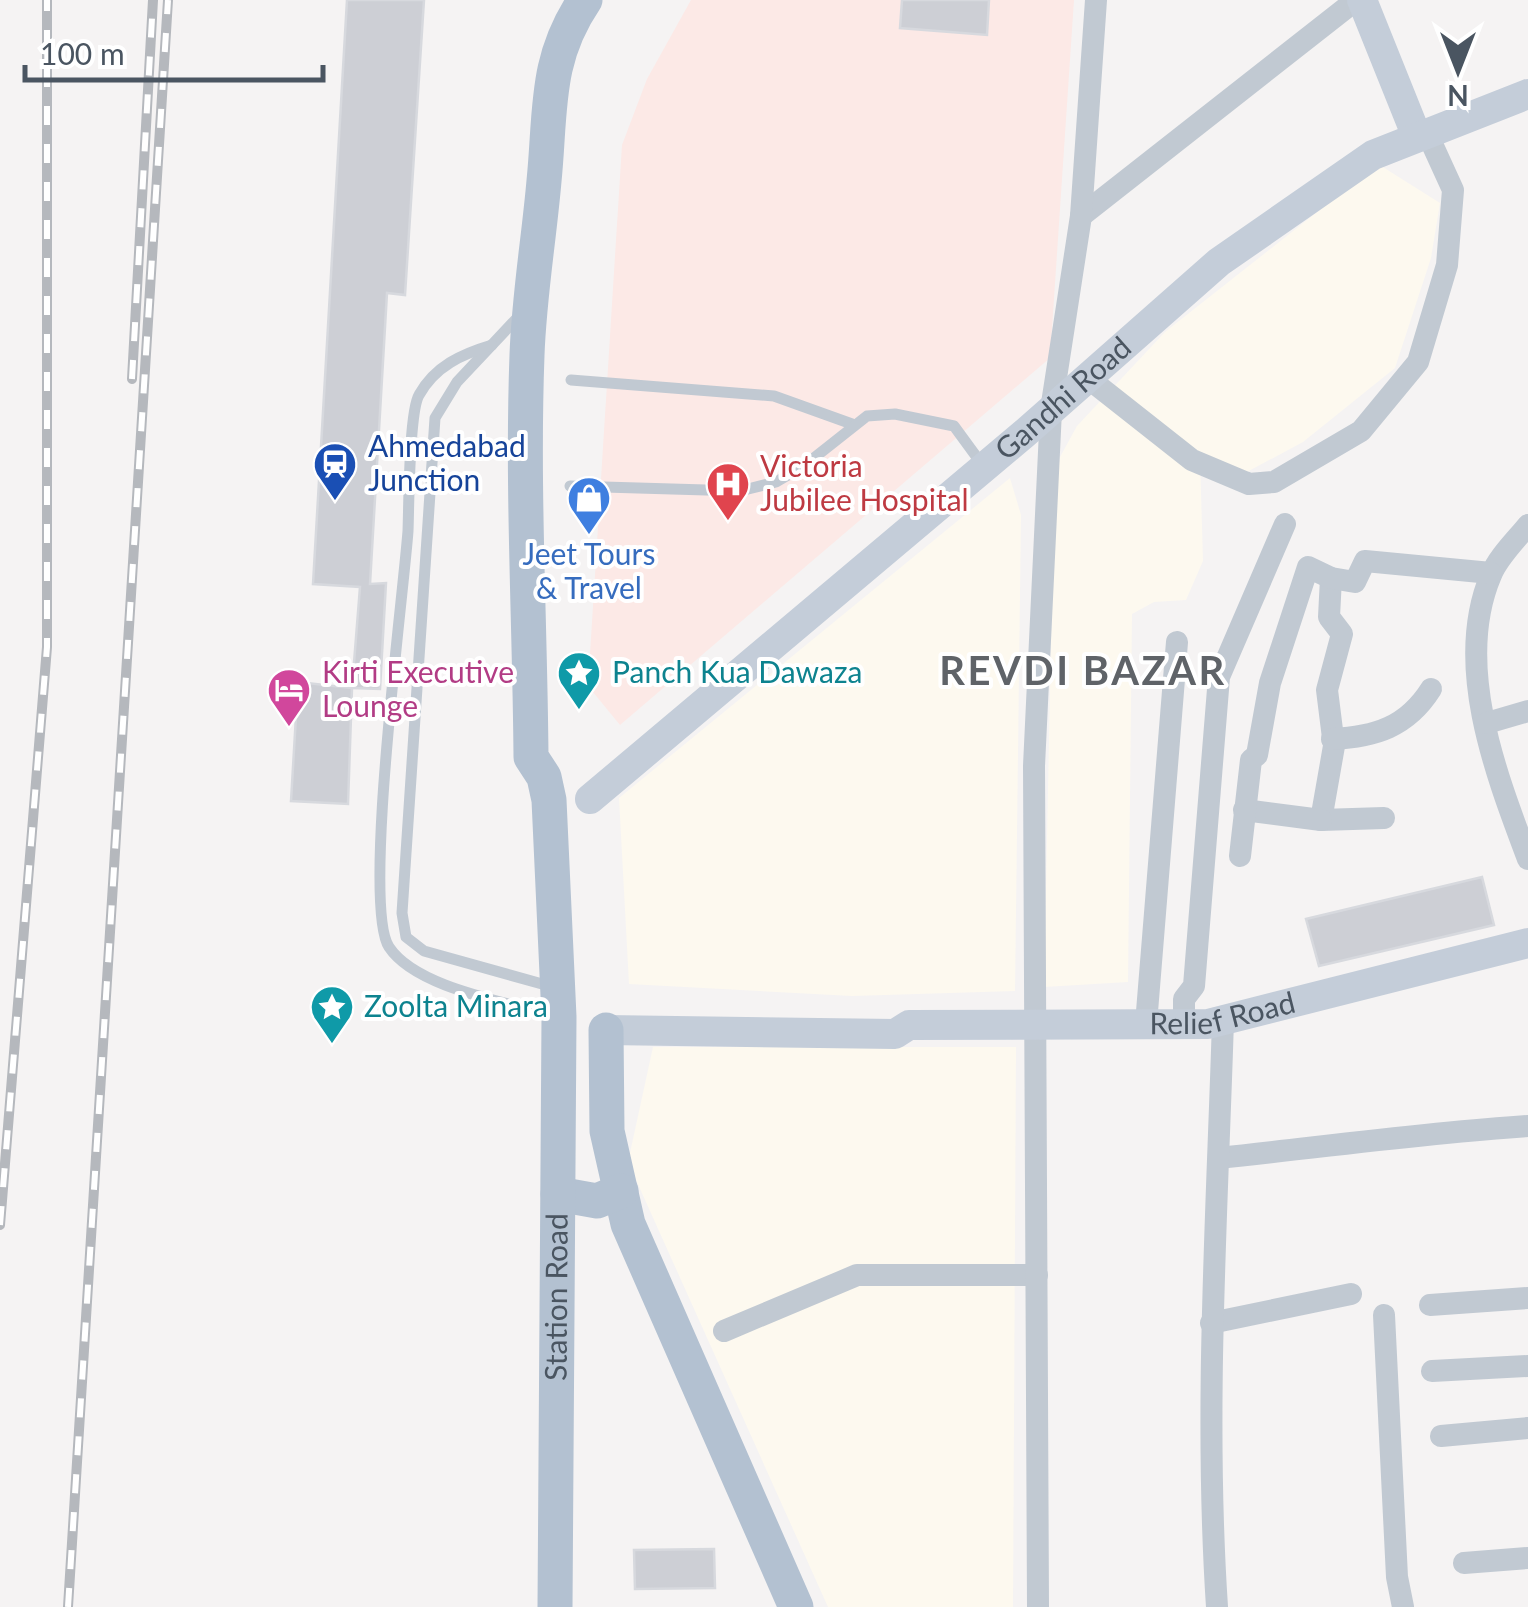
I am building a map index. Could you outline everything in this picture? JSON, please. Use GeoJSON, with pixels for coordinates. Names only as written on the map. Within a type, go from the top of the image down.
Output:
{"type":"FeatureCollection","features":[{"type":"Feature","properties":{"kind":"main road","name":"Station Road"},"geometry":{"type":"LineString","coordinates":[[555,1607],[558,1002],[550,800],[532,757],[524,501],[529,305],[555,56],[586,0]]}},
{"type":"Feature","properties":{"kind":"main road"},"geometry":{"type":"LineString","coordinates":[[1359,0],[1427,133]]}},
{"type":"Feature","properties":{"kind":"main road"},"geometry":{"type":"LineString","coordinates":[[1382,0],[1427,133]]}},
{"type":"Feature","properties":{"kind":"main road","name":"Gandhi Road"},"geometry":{"type":"LineString","coordinates":[[590,799],[1051,410],[1219,262],[1373,155],[1525,101]]}},
{"type":"Feature","properties":{"kind":"main road","name":"Relief Road"},"geometry":{"type":"LineString","coordinates":[[605,1021],[894,1034],[909,1025],[1184,1024],[1223,1020],[1528,943]]}},
{"type":"Feature","properties":{"kind":"main road"},"geometry":{"type":"LineString","coordinates":[[605,1021],[608,1131],[628,1224],[796,1607]]}},
{"type":"Feature","properties":{"kind":"main road"},"geometry":{"type":"LineString","coordinates":[[558,1194],[597,1202],[621,1190]]}},
{"type":"Feature","properties":{"kind":"street"},"geometry":{"type":"LineString","coordinates":[[1038,1607],[1032,1024],[1034,766],[1051,410],[1081,216],[1096,0]]}},
{"type":"Feature","properties":{"kind":"street"},"geometry":{"type":"LineString","coordinates":[[1081,216],[1359,0]]}},
{"type":"Feature","properties":{"kind":"street"},"geometry":{"type":"LineString","coordinates":[[1088,378],[1192,460],[1250,484],[1274,482],[1360,431],[1418,362],[1448,265],[1453,190],[1427,133]]}},
{"type":"Feature","properties":{"kind":"street"},"geometry":{"type":"LineString","coordinates":[[1184,1024],[1184,998],[1194,986],[1219,676],[1285,524]]}},
{"type":"Feature","properties":{"kind":"street"},"geometry":{"type":"LineString","coordinates":[[1528,525],[1491,573],[1477,631],[1474,674],[1528,859]]}},
{"type":"Feature","properties":{"kind":"street"},"geometry":{"type":"LineString","coordinates":[[1240,856],[1250,760],[1257,755],[1270,683],[1308,566],[1331,578],[1355,582],[1364,561],[1491,573]]}},
{"type":"Feature","properties":{"kind":"street"},"geometry":{"type":"LineString","coordinates":[[1322,820],[1332,738],[1327,690],[1342,634],[1329,617],[1331,578]]}},
{"type":"Feature","properties":{"kind":"street"},"geometry":{"type":"LineString","coordinates":[[1146,1024],[1178,642]]}},
{"type":"Feature","properties":{"kind":"street"},"geometry":{"type":"LineString","coordinates":[[1332,738],[1369,737],[1402,723],[1431,689]]}},
{"type":"Feature","properties":{"kind":"street"},"geometry":{"type":"LineString","coordinates":[[1487,724],[1528,711]]}},
{"type":"Feature","properties":{"kind":"street"},"geometry":{"type":"LineString","coordinates":[[1244,810],[1322,820],[1384,818]]}},
{"type":"Feature","properties":{"kind":"street"},"geometry":{"type":"LineString","coordinates":[[1217,1607],[1209,1478],[1223,1020]]}},
{"type":"Feature","properties":{"kind":"street"},"geometry":{"type":"LineString","coordinates":[[1219,1158],[1411,1133],[1528,1126]]}},
{"type":"Feature","properties":{"kind":"street"},"geometry":{"type":"LineString","coordinates":[[724,1331],[856,1275],[1037,1275]]}},
{"type":"Feature","properties":{"kind":"street"},"geometry":{"type":"LineString","coordinates":[[1211,1323],[1350,1294]]}},
{"type":"Feature","properties":{"kind":"street"},"geometry":{"type":"LineString","coordinates":[[1430,1305],[1528,1298]]}},
{"type":"Feature","properties":{"kind":"street"},"geometry":{"type":"LineString","coordinates":[[1384,1315],[1397,1577],[1403,1607]]}},
{"type":"Feature","properties":{"kind":"street"},"geometry":{"type":"LineString","coordinates":[[1432,1371],[1528,1366]]}},
{"type":"Feature","properties":{"kind":"street"},"geometry":{"type":"LineString","coordinates":[[1441,1436],[1528,1428]]}},
{"type":"Feature","properties":{"kind":"street"},"geometry":{"type":"LineString","coordinates":[[1464,1564],[1528,1558]]}},
{"type":"Feature","properties":{"kind":"lane"},"geometry":{"type":"LineString","coordinates":[[529,305],[457,382],[434,418],[402,913],[406,937],[424,951],[558,1002]]}},
{"type":"Feature","properties":{"kind":"lane"},"geometry":{"type":"LineString","coordinates":[[492,345],[444,364],[416,398],[404,599],[377,860],[379,916],[386,944],[419,975],[558,1002]]}},
{"type":"Feature","properties":{"kind":"lane"},"geometry":{"type":"LineString","coordinates":[[571,380],[774,396],[852,424]]}},
{"type":"Feature","properties":{"kind":"lane"},"geometry":{"type":"LineString","coordinates":[[570,486],[740,491],[776,482],[805,466],[840,439],[852,424],[868,416],[895,414],[954,426],[984,467]]}},
{"type":"Feature","properties":{"kind":"shaded area","name":"Victoria Jubilee Hospital"},"geometry":{"type":"Polygon","coordinates":[[[691,0],[1074,0],[1050,358],[620,725],[588,686],[622,145],[647,79],[691,0]]]}},
{"type":"Feature","properties":{"kind":"shaded area","name":"REVDI BAZAR"},"geometry":{"type":"Polygon","coordinates":[[[1378,164],[1440,203],[1431,258],[1395,368],[1303,442],[1232,480],[1200,458],[1203,561],[1186,600],[1154,602],[1132,614],[1128,982],[1044,987],[1054,494],[1060,457],[1077,426],[1165,332],[1378,164]]]}},
{"type":"Feature","properties":{"kind":"shaded area"},"geometry":{"type":"Polygon","coordinates":[[[1010,478],[1021,515],[1015,991],[852,996],[629,984],[619,798],[1010,478]]]}},
{"type":"Feature","properties":{"kind":"shaded area"},"geometry":{"type":"Polygon","coordinates":[[[653,1047],[1016,1047],[1013,1607],[828,1607],[628,1162],[653,1047]]]}},
{"type":"Feature","properties":{"kind":"building"},"geometry":{"type":"Polygon","coordinates":[[[347,0],[424,0],[405,295],[387,293],[370,584],[386,583],[380,689],[352,688],[360,587],[313,584],[347,0]]]}},
{"type":"Feature","properties":{"kind":"building"},"geometry":{"type":"Polygon","coordinates":[[[902,0],[989,0],[987,35],[900,28],[902,0]]]}},
{"type":"Feature","properties":{"kind":"building"},"geometry":{"type":"Polygon","coordinates":[[[298,682],[352,688],[348,804],[291,801],[298,682]]]}},
{"type":"Feature","properties":{"kind":"building"},"geometry":{"type":"Polygon","coordinates":[[[1482,877],[1494,925],[1319,966],[1306,919],[1482,877]]]}},
{"type":"Feature","properties":{"kind":"building"},"geometry":{"type":"Polygon","coordinates":[[[714,1549],[715,1588],[635,1589],[634,1550],[714,1549]]]}},
{"type":"Feature","properties":{"kind":"railway"},"geometry":{"type":"LineString","coordinates":[[0,1225],[47,647],[47,0]]}},
{"type":"Feature","properties":{"kind":"railway"},"geometry":{"type":"LineString","coordinates":[[132,379],[153,0]]}},
{"type":"Feature","properties":{"kind":"railway"},"geometry":{"type":"LineString","coordinates":[[68,1607],[168,0]]}},
{"type":"Feature","properties":{"kind":"place","name":"Ahmedabad Junction"},"geometry":{"type":"Point","coordinates":[335,502]}},
{"type":"Feature","properties":{"kind":"place","name":"Victoria Jubilee Hospital"},"geometry":{"type":"Point","coordinates":[728,522]}},
{"type":"Feature","properties":{"kind":"place","name":"Jeet Tours & Travel"},"geometry":{"type":"Point","coordinates":[589,536]}},
{"type":"Feature","properties":{"kind":"place","name":"Panch Kua Dawaza"},"geometry":{"type":"Point","coordinates":[579,711]}},
{"type":"Feature","properties":{"kind":"place","name":"Kirti Executive Lounge"},"geometry":{"type":"Point","coordinates":[289,728]}},
{"type":"Feature","properties":{"kind":"place","name":"Zoolta Minara"},"geometry":{"type":"Point","coordinates":[332,1045]}},
{"type":"Feature","properties":{"kind":"district","name":"REVDI BAZAR"},"geometry":{"type":"Point","coordinates":[1083,671]}}]}
